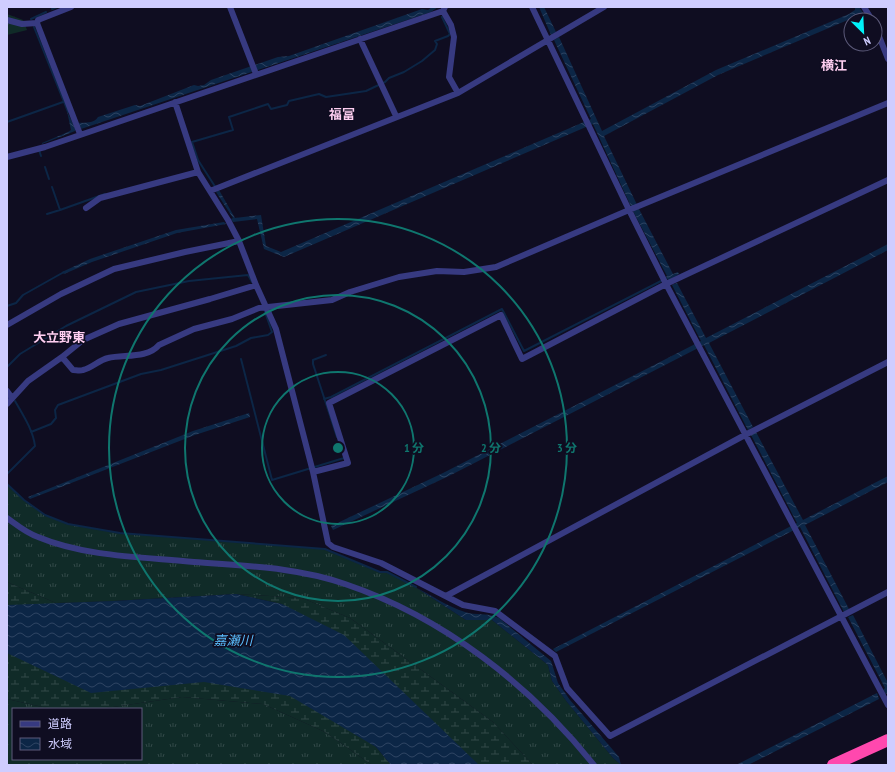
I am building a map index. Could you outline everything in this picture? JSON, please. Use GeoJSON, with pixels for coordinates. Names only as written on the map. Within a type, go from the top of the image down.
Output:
{"type":"FeatureCollection","features":[{"type":"Feature","properties":{"kind":"highway"},"geometry":{"type":"LineString","coordinates":[[833,765],[888,740]]}},
{"type":"Feature","properties":{"kind":"street"},"geometry":{"type":"LineString","coordinates":[[7,20],[22,24],[37,23],[38,20],[71,7]]}},
{"type":"Feature","properties":{"kind":"street"},"geometry":{"type":"LineString","coordinates":[[230,7],[256,74]]}},
{"type":"Feature","properties":{"kind":"street"},"geometry":{"type":"LineString","coordinates":[[532,7],[550,39],[589,127],[629,210],[795,531],[842,616],[888,705]]}},
{"type":"Feature","properties":{"kind":"street"},"geometry":{"type":"LineString","coordinates":[[213,190],[396,116],[458,93],[604,7]]}},
{"type":"Feature","properties":{"kind":"street"},"geometry":{"type":"LineString","coordinates":[[7,156],[45,147],[78,131],[175,102],[360,38],[434,10],[444,9],[451,25],[454,37],[449,77],[458,93]]}},
{"type":"Feature","properties":{"kind":"street"},"geometry":{"type":"LineString","coordinates":[[37,23],[78,131]]}},
{"type":"Feature","properties":{"kind":"street"},"geometry":{"type":"LineString","coordinates":[[360,38],[396,116]]}},
{"type":"Feature","properties":{"kind":"street"},"geometry":{"type":"LineString","coordinates":[[883,46],[888,58]]}},
{"type":"Feature","properties":{"kind":"street"},"geometry":{"type":"LineString","coordinates":[[175,102],[198,172],[213,190],[239,241],[253,286],[267,307],[276,329],[328,543],[333,547],[381,563],[463,605],[495,611],[555,656],[567,688],[610,736],[888,592]]}},
{"type":"Feature","properties":{"kind":"street"},"geometry":{"type":"LineString","coordinates":[[62,357],[74,370],[83,370],[108,358],[143,353],[194,329],[232,319],[260,308],[332,300],[350,292],[399,276],[437,271],[464,272],[496,267],[629,210],[888,103]]}},
{"type":"Feature","properties":{"kind":"street"},"geometry":{"type":"LineString","coordinates":[[86,208],[100,198],[198,172]]}},
{"type":"Feature","properties":{"kind":"street"},"geometry":{"type":"LineString","coordinates":[[311,470],[348,463],[329,403],[501,315],[522,359],[676,279],[888,180]]}},
{"type":"Feature","properties":{"kind":"street"},"geometry":{"type":"LineString","coordinates":[[7,325],[62,294],[114,269],[239,241]]}},
{"type":"Feature","properties":{"kind":"street"},"geometry":{"type":"LineString","coordinates":[[7,404],[28,381],[83,340],[120,324],[253,286]]}},
{"type":"Feature","properties":{"kind":"street"},"geometry":{"type":"LineString","coordinates":[[446,596],[746,435],[888,362]]}},
{"type":"Feature","properties":{"kind":"street"},"geometry":{"type":"LineString","coordinates":[[7,391],[12,398]]}},
{"type":"Feature","properties":{"kind":"street"},"geometry":{"type":"LineString","coordinates":[[7,518],[21,529],[37,537],[85,551],[268,568],[311,575],[345,584],[399,606],[435,626],[480,655],[499,670],[528,694],[552,717],[594,765]]}},
{"type":"Feature","properties":{"kind":"green space"},"geometry":{"type":"Polygon","coordinates":[[[7,14],[23,20],[27,30],[7,35],[7,14]]]}},
{"type":"Feature","properties":{"kind":"green space"},"geometry":{"type":"Polygon","coordinates":[[[7,484],[24,500],[45,515],[68,524],[120,533],[325,549],[380,572],[387,572],[415,587],[466,620],[492,620],[548,665],[552,681],[567,702],[613,758],[621,765],[533,765],[493,722],[350,618],[302,598],[236,594],[56,603],[7,582],[7,484]]]}},
{"type":"Feature","properties":{"kind":"green space"},"geometry":{"type":"Polygon","coordinates":[[[7,582],[56,603],[113,601],[7,612],[7,582]]]}},
{"type":"Feature","properties":{"kind":"green space"},"geometry":{"type":"Polygon","coordinates":[[[236,594],[302,598],[350,618],[493,722],[533,765],[453,765],[282,604],[236,594]]]}},
{"type":"Feature","properties":{"kind":"green space"},"geometry":{"type":"Polygon","coordinates":[[[214,631],[376,747],[391,765],[372,765],[325,732],[263,704],[182,697],[106,708],[47,708],[7,699],[7,644],[214,631]]]}},
{"type":"Feature","properties":{"kind":"green space"},"geometry":{"type":"Polygon","coordinates":[[[182,697],[263,704],[325,732],[372,765],[7,764],[7,699],[47,708],[12,708],[12,760],[142,760],[142,708],[106,708],[182,697]]]}},
{"type":"Feature","properties":{"kind":"water"},"geometry":{"type":"Polygon","coordinates":[[[432,7],[438,7],[431,12],[81,129],[78,123],[92,122],[98,117],[135,105],[140,106],[194,85],[204,85],[211,80],[278,57],[289,56],[422,9],[428,10],[432,7]]]}},
{"type":"Feature","properties":{"kind":"water"},"geometry":{"type":"Polygon","coordinates":[[[539,7],[544,7],[556,32],[551,35],[539,7]]]}},
{"type":"Feature","properties":{"kind":"water"},"geometry":{"type":"Polygon","coordinates":[[[855,7],[859,7],[862,12],[852,12],[855,10],[855,7]]]}},
{"type":"Feature","properties":{"kind":"water"},"geometry":{"type":"Polygon","coordinates":[[[843,17],[843,22],[718,75],[604,136],[640,211],[673,274],[678,272],[679,274],[669,280],[667,279],[667,276],[634,213],[593,124],[284,257],[264,249],[257,219],[233,222],[231,219],[233,218],[216,192],[219,190],[235,218],[261,215],[266,246],[281,252],[591,119],[554,40],[559,37],[602,131],[716,70],[843,17]]]}},
{"type":"Feature","properties":{"kind":"water"},"geometry":{"type":"Polygon","coordinates":[[[67,111],[75,131],[42,144],[71,130],[67,111]]]}},
{"type":"Feature","properties":{"kind":"water"},"geometry":{"type":"Polygon","coordinates":[[[224,222],[226,224],[177,233],[92,262],[64,274],[62,272],[90,259],[176,230],[224,222]]]}},
{"type":"Feature","properties":{"kind":"water"},"geometry":{"type":"Polygon","coordinates":[[[888,244],[888,250],[709,343],[753,427],[748,430],[704,345],[449,476],[333,530],[331,526],[443,473],[701,341],[672,285],[677,283],[706,338],[888,244]]]}},
{"type":"Feature","properties":{"kind":"water"},"geometry":{"type":"Polygon","coordinates":[[[249,413],[250,417],[195,435],[30,499],[28,497],[193,431],[249,413]]]}},
{"type":"Feature","properties":{"kind":"water"},"geometry":{"type":"Polygon","coordinates":[[[756,432],[803,520],[888,476],[888,482],[805,525],[849,609],[844,612],[800,527],[556,652],[553,649],[797,523],[751,435],[756,432]]]}},
{"type":"Feature","properties":{"kind":"water"},"geometry":{"type":"Polygon","coordinates":[[[415,587],[459,610],[499,618],[551,661],[558,683],[570,700],[619,757],[621,765],[613,758],[567,702],[552,681],[548,665],[492,620],[466,620],[415,587]]]}},
{"type":"Feature","properties":{"kind":"water","name":"嘉瀬川"},"geometry":{"type":"Polygon","coordinates":[[[236,594],[282,604],[344,635],[479,765],[391,765],[376,747],[290,696],[204,682],[91,693],[7,653],[7,605],[236,594]]]}},
{"type":"Feature","properties":{"kind":"water"},"geometry":{"type":"Polygon","coordinates":[[[853,615],[888,683],[888,693],[886,694],[883,690],[885,688],[848,617],[853,615]]]}},
{"type":"Feature","properties":{"kind":"water"},"geometry":{"type":"Polygon","coordinates":[[[877,693],[879,699],[748,765],[736,765],[877,693]]]}},
{"type":"Feature","properties":{"kind":"waterway"},"geometry":{"type":"LineString","coordinates":[[52,9],[57,7]]}},
{"type":"Feature","properties":{"kind":"waterway"},"geometry":{"type":"LineString","coordinates":[[31,19],[46,12]]}},
{"type":"Feature","properties":{"kind":"waterway"},"geometry":{"type":"LineString","coordinates":[[216,188],[198,160],[192,142],[233,130],[229,117],[268,104],[271,109],[287,105],[289,101],[319,94],[326,97],[366,91],[385,82],[389,78],[404,72],[422,61],[435,50],[437,44],[435,41],[450,34],[442,17]]}},
{"type":"Feature","properties":{"kind":"waterway"},"geometry":{"type":"LineString","coordinates":[[34,27],[68,112]]}},
{"type":"Feature","properties":{"kind":"waterway"},"geometry":{"type":"LineString","coordinates":[[7,122],[63,102]]}},
{"type":"Feature","properties":{"kind":"waterway"},"geometry":{"type":"LineString","coordinates":[[39,150],[41,156]]}},
{"type":"Feature","properties":{"kind":"waterway"},"geometry":{"type":"LineString","coordinates":[[45,167],[49,179]]}},
{"type":"Feature","properties":{"kind":"waterway"},"geometry":{"type":"LineString","coordinates":[[52,187],[60,210],[105,194]]}},
{"type":"Feature","properties":{"kind":"waterway"},"geometry":{"type":"LineString","coordinates":[[47,214],[60,210]]}},
{"type":"Feature","properties":{"kind":"waterway"},"geometry":{"type":"LineString","coordinates":[[7,306],[16,303],[23,295],[64,272]]}},
{"type":"Feature","properties":{"kind":"waterway"},"geometry":{"type":"LineString","coordinates":[[7,367],[20,354],[66,326],[136,292],[189,281],[248,275],[252,282]]}},
{"type":"Feature","properties":{"kind":"waterway"},"geometry":{"type":"LineString","coordinates":[[324,399],[331,397],[502,309],[524,351],[663,280]]}},
{"type":"Feature","properties":{"kind":"waterway"},"geometry":{"type":"LineString","coordinates":[[31,432],[51,424],[56,418],[55,410],[58,405],[141,374],[161,370],[236,346],[251,338],[268,335],[272,332],[265,312]]}},
{"type":"Feature","properties":{"kind":"waterway"},"geometry":{"type":"LineString","coordinates":[[326,355],[313,360],[313,364],[337,437]]}},
{"type":"Feature","properties":{"kind":"waterway"},"geometry":{"type":"LineString","coordinates":[[241,359],[272,480],[344,458]]}},
{"type":"Feature","properties":{"kind":"waterway"},"geometry":{"type":"LineString","coordinates":[[7,474],[35,446],[30,428],[15,401]]}},
{"type":"Feature","properties":{"kind":"waterway"},"geometry":{"type":"LineString","coordinates":[[7,484],[24,500],[45,515],[68,524],[120,533],[325,549],[380,572],[387,572],[416,587]]}},
{"type":"Feature","properties":{"kind":"district","name":"横江"},"geometry":{"type":"Point","coordinates":[834,65]}},
{"type":"Feature","properties":{"kind":"district","name":"福富"},"geometry":{"type":"Point","coordinates":[342,114]}},
{"type":"Feature","properties":{"kind":"district","name":"大立野東"},"geometry":{"type":"Point","coordinates":[59,337]}}]}
